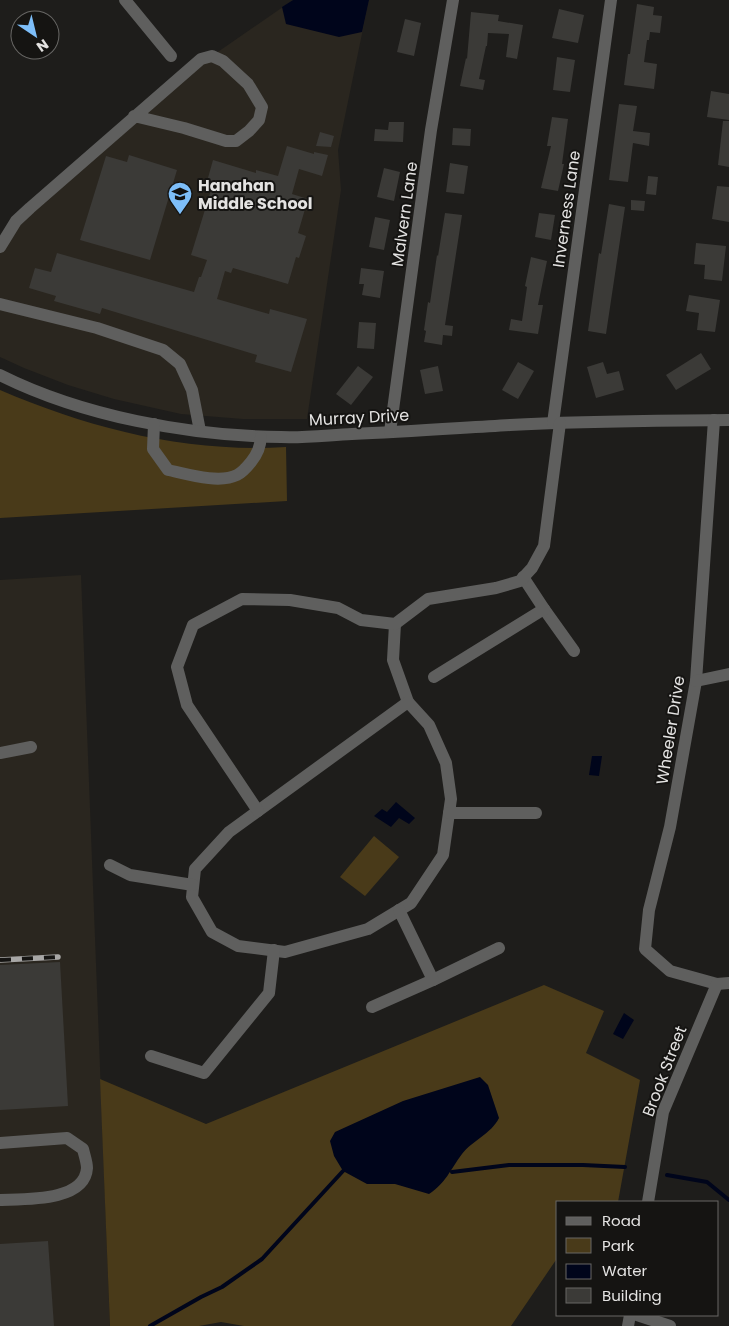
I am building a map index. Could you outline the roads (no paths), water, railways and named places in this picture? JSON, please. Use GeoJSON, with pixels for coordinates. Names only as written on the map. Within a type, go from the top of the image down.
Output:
{"type":"FeatureCollection","features":[{"type":"Feature","properties":{"kind":"street"},"geometry":{"type":"LineString","coordinates":[[125,0],[171,56]]}},
{"type":"Feature","properties":{"kind":"street","name":"Malvern Lane"},"geometry":{"type":"LineString","coordinates":[[390,432],[431,130],[453,0]]}},
{"type":"Feature","properties":{"kind":"street","name":"Inverness Lane"},"geometry":{"type":"LineString","coordinates":[[523,577],[532,568],[544,546],[557,423],[611,0]]}},
{"type":"Feature","properties":{"kind":"street"},"geometry":{"type":"LineString","coordinates":[[0,246],[16,221],[134,116],[200,59],[212,56],[223,61],[248,84],[262,106],[259,120],[250,131],[236,141],[226,141],[134,116]]}},
{"type":"Feature","properties":{"kind":"street"},"geometry":{"type":"LineString","coordinates":[[0,304],[97,328],[163,350],[180,364],[192,390],[200,431]]}},
{"type":"Feature","properties":{"kind":"street","name":"Murray Drive"},"geometry":{"type":"LineString","coordinates":[[0,375],[25,388],[122,419],[200,431],[261,437],[557,423],[729,420]]}},
{"type":"Feature","properties":{"kind":"street","name":"Wheeler Drive"},"geometry":{"type":"LineString","coordinates":[[714,420],[696,681],[670,827],[649,910],[645,949],[670,971],[723,983]]}},
{"type":"Feature","properties":{"kind":"street"},"geometry":{"type":"LineString","coordinates":[[154,424],[153,449],[168,470],[200,477],[225,478],[237,475],[255,457],[260,448],[261,437]]}},
{"type":"Feature","properties":{"kind":"street"},"geometry":{"type":"LineString","coordinates":[[258,811],[187,705],[177,667],[193,625],[242,599],[290,600],[338,608],[360,620],[395,624],[428,599],[496,588],[520,581],[523,577],[574,651]]}},
{"type":"Feature","properties":{"kind":"street"},"geometry":{"type":"LineString","coordinates":[[434,677],[544,610]]}},
{"type":"Feature","properties":{"kind":"street"},"geometry":{"type":"LineString","coordinates":[[395,624],[393,660],[408,702],[429,725],[446,763],[451,799],[444,855],[412,903],[368,929],[285,952],[238,946],[212,932],[192,897],[195,869],[229,832],[408,702]]}},
{"type":"Feature","properties":{"kind":"street"},"geometry":{"type":"LineString","coordinates":[[696,681],[729,674]]}},
{"type":"Feature","properties":{"kind":"street"},"geometry":{"type":"LineString","coordinates":[[0,752],[31,747]]}},
{"type":"Feature","properties":{"kind":"street"},"geometry":{"type":"LineString","coordinates":[[449,813],[536,813]]}},
{"type":"Feature","properties":{"kind":"street"},"geometry":{"type":"LineString","coordinates":[[110,865],[130,875],[193,885]]}},
{"type":"Feature","properties":{"kind":"street"},"geometry":{"type":"LineString","coordinates":[[399,910],[434,980]]}},
{"type":"Feature","properties":{"kind":"street"},"geometry":{"type":"LineString","coordinates":[[372,1007],[434,980],[499,948]]}},
{"type":"Feature","properties":{"kind":"street"},"geometry":{"type":"LineString","coordinates":[[151,1056],[204,1073],[269,993],[274,950]]}},
{"type":"Feature","properties":{"kind":"street","name":"Brook Street"},"geometry":{"type":"LineString","coordinates":[[648,1201],[662,1112],[723,983]]}},
{"type":"Feature","properties":{"kind":"street"},"geometry":{"type":"LineString","coordinates":[[0,1143],[67,1138],[83,1149],[87,1167],[83,1181],[68,1193],[48,1197],[0,1200]]}},
{"type":"Feature","properties":{"kind":"street"},"geometry":{"type":"LineString","coordinates":[[640,1316],[670,1326]]}},
{"type":"Feature","properties":{"kind":"water"},"geometry":{"type":"Polygon","coordinates":[[[293,0],[369,0],[362,32],[339,37],[286,24],[282,7],[293,0]]]}},
{"type":"Feature","properties":{"kind":"water"},"geometry":{"type":"Polygon","coordinates":[[[592,756],[602,756],[599,776],[589,775],[592,756]]]}},
{"type":"Feature","properties":{"kind":"water"},"geometry":{"type":"Polygon","coordinates":[[[396,802],[415,818],[409,824],[399,818],[391,827],[374,816],[382,809],[387,812],[396,802]]]}},
{"type":"Feature","properties":{"kind":"water"},"geometry":{"type":"Polygon","coordinates":[[[624,1013],[634,1020],[623,1039],[613,1034],[624,1013]]]}},
{"type":"Feature","properties":{"kind":"water"},"geometry":{"type":"Polygon","coordinates":[[[480,1077],[488,1085],[499,1118],[496,1124],[466,1149],[444,1181],[435,1190],[429,1194],[395,1184],[367,1184],[343,1171],[334,1156],[330,1141],[335,1132],[403,1101],[480,1077]]]}},
{"type":"Feature","properties":{"kind":"waterway"},"geometry":{"type":"LineString","coordinates":[[452,1172],[509,1165],[625,1167]]}},
{"type":"Feature","properties":{"kind":"waterway"},"geometry":{"type":"LineString","coordinates":[[150,1326],[222,1287],[262,1259],[343,1171]]}},
{"type":"Feature","properties":{"kind":"waterway"},"geometry":{"type":"LineString","coordinates":[[667,1175],[707,1182],[729,1200]]}},
{"type":"Feature","properties":{"kind":"railway"},"geometry":{"type":"LineString","coordinates":[[0,960],[58,957]]}},
{"type":"Feature","properties":{"kind":"place","name":"Hanahan Middle School"},"geometry":{"type":"Point","coordinates":[180,215]}}]}
